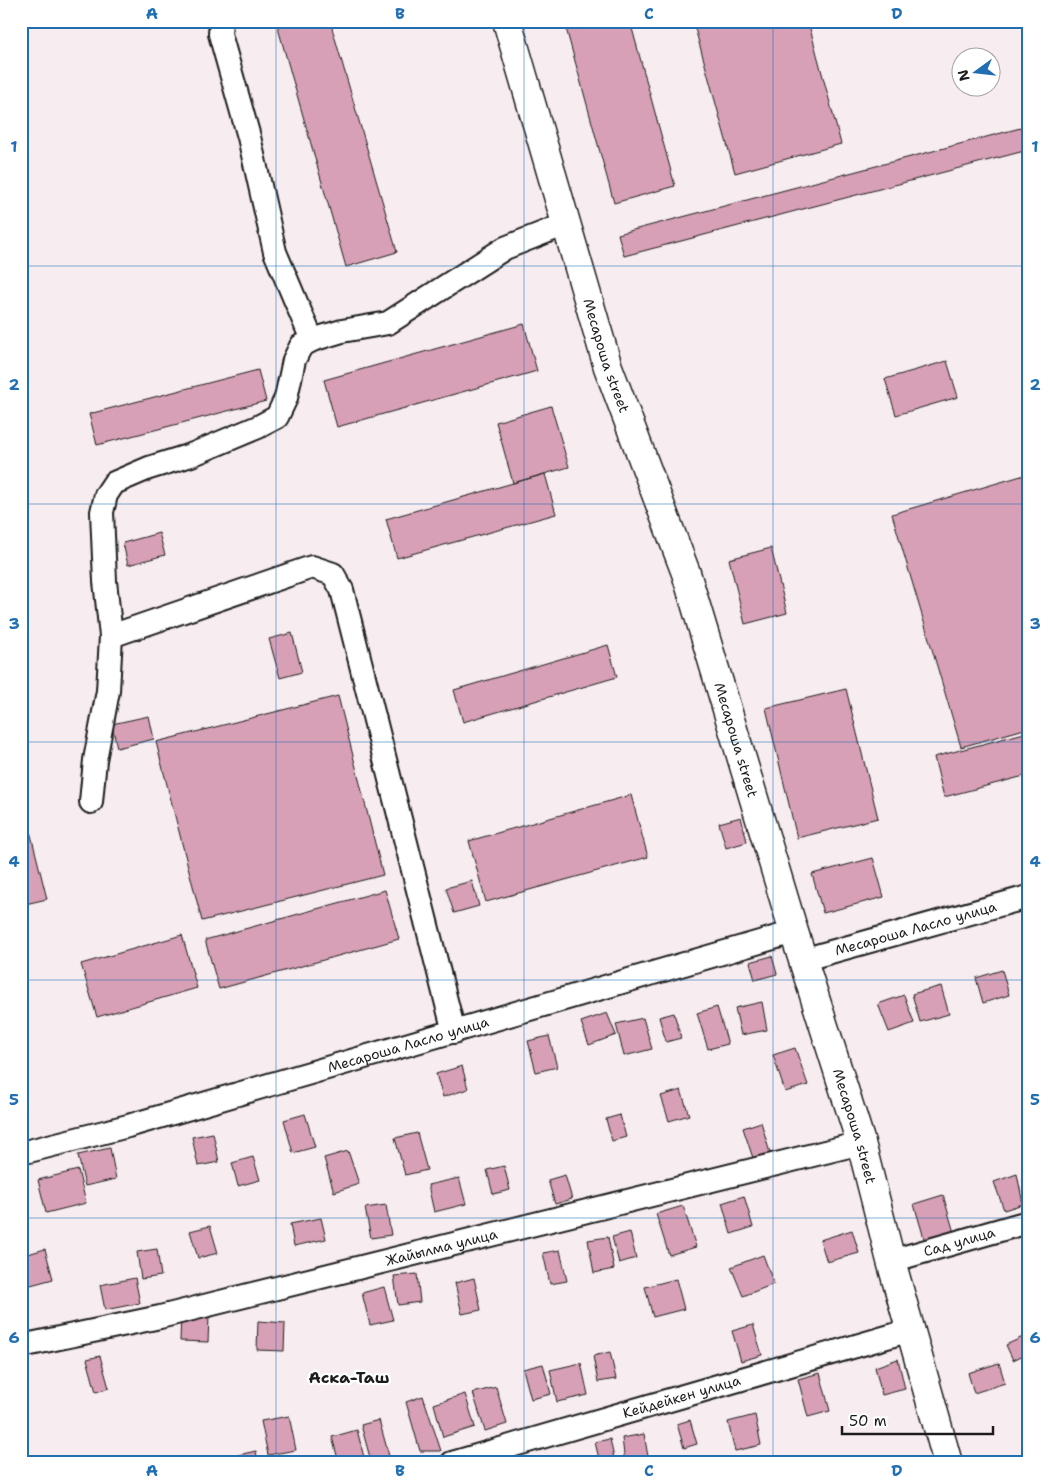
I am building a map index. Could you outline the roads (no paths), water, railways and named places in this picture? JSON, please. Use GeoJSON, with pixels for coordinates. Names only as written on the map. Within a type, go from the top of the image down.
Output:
{"type":"FeatureCollection","features":[{"type":"Feature","properties":{"kind":"street"},"geometry":{"type":"LineString","coordinates":[[221,21],[220,34],[249,137],[275,252],[312,340]]}},
{"type":"Feature","properties":{"kind":"street","name":"Месароша street"},"geometry":{"type":"LineString","coordinates":[[507,21],[608,368],[686,573],[802,960],[860,1143],[948,1463]]}},
{"type":"Feature","properties":{"kind":"street"},"geometry":{"type":"LineString","coordinates":[[91,802],[95,760],[108,691],[111,636],[105,581],[102,512],[106,496],[114,483],[149,468],[192,455],[277,417],[286,398],[294,360],[301,346],[312,340],[388,322],[506,248],[566,224]]}},
{"type":"Feature","properties":{"kind":"street"},"geometry":{"type":"LineString","coordinates":[[111,636],[312,567],[334,574],[342,590],[454,1032]]}},
{"type":"Feature","properties":{"kind":"street","name":"Месароша Ласло улица"},"geometry":{"type":"LineString","coordinates":[[802,960],[1028,898]]}},
{"type":"Feature","properties":{"kind":"street","name":"Месароша Ласло улица"},"geometry":{"type":"LineString","coordinates":[[21,1153],[128,1126],[794,932]]}},
{"type":"Feature","properties":{"kind":"street","name":"Жайылма улица"},"geometry":{"type":"LineString","coordinates":[[21,1346],[160,1317],[860,1143]]}},
{"type":"Feature","properties":{"kind":"street","name":"Сад улица"},"geometry":{"type":"LineString","coordinates":[[891,1261],[1028,1222]]}},
{"type":"Feature","properties":{"kind":"street","name":"Кейдейкен улица"},"geometry":{"type":"LineString","coordinates":[[452,1463],[911,1330]]}},
{"type":"Feature","properties":{"kind":"district","name":"Аска-Таш"},"geometry":{"type":"Point","coordinates":[349,1377]}}]}
